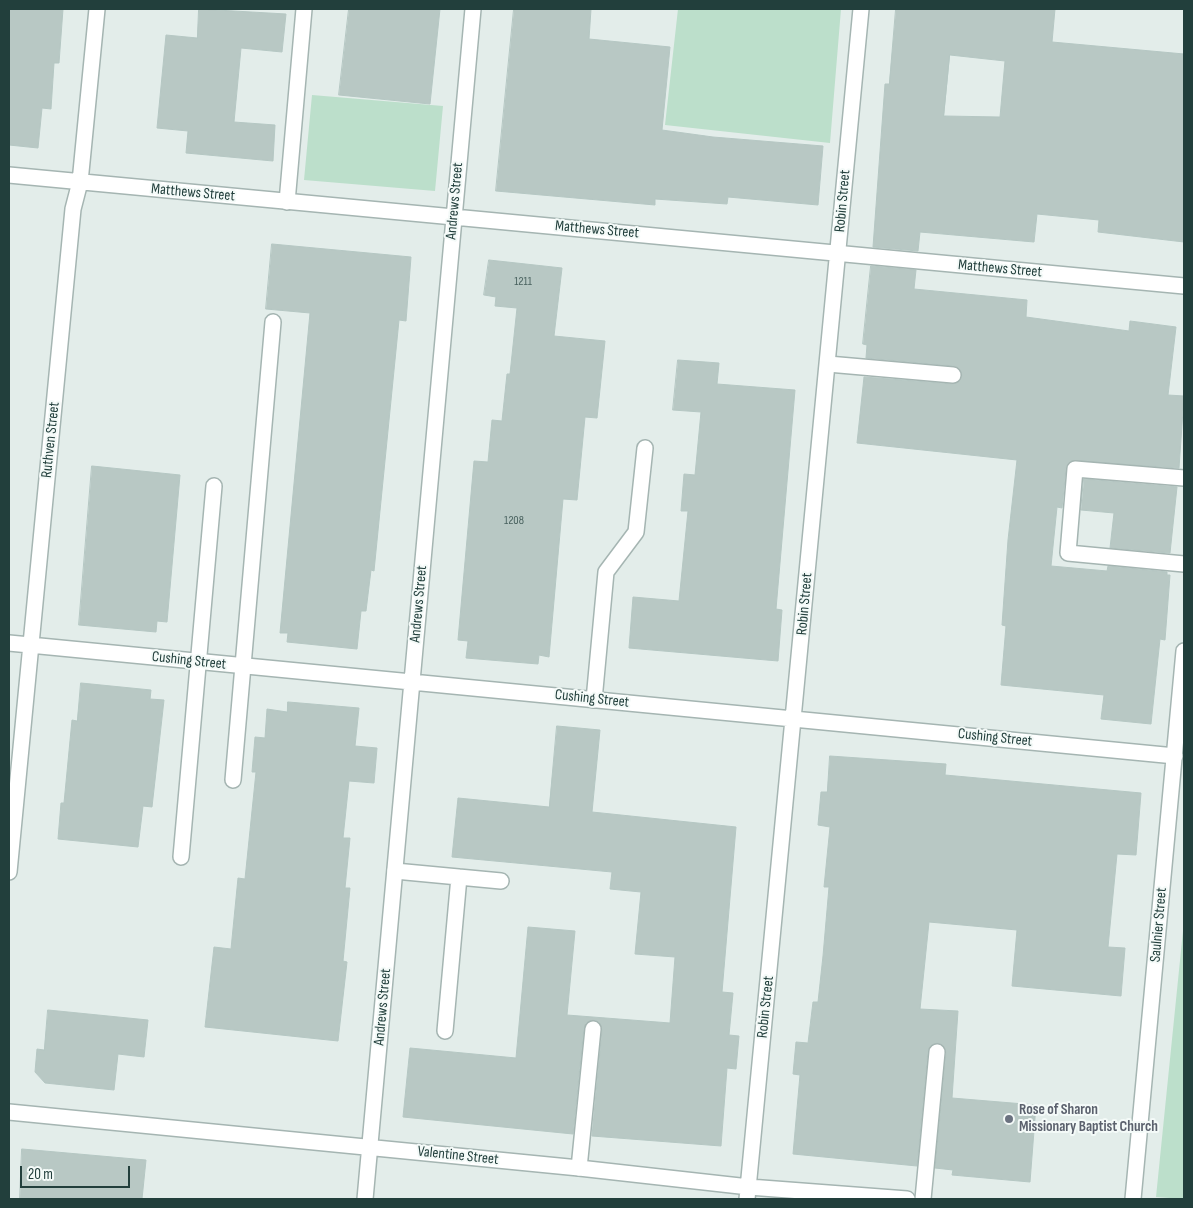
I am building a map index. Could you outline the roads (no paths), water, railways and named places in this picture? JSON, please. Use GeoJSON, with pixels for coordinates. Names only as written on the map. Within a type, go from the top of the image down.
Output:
{"type":"FeatureCollection","features":[{"type":"Feature","properties":{"kind":"street","name":"Ruthven Street"},"geometry":{"type":"LineString","coordinates":[[9,872],[73,209],[80,182],[96,9]]}},
{"type":"Feature","properties":{"kind":"street"},"geometry":{"type":"LineString","coordinates":[[287,202],[304,9]]}},
{"type":"Feature","properties":{"kind":"street","name":"Andrews Street"},"geometry":{"type":"LineString","coordinates":[[366,1199],[473,9]]}},
{"type":"Feature","properties":{"kind":"street","name":"Robin Street"},"geometry":{"type":"LineString","coordinates":[[748,1193],[861,9]]}},
{"type":"Feature","properties":{"kind":"street","name":"Matthews Street"},"geometry":{"type":"LineString","coordinates":[[9,175],[1184,286]]}},
{"type":"Feature","properties":{"kind":"street"},"geometry":{"type":"LineString","coordinates":[[233,780],[274,322]]}},
{"type":"Feature","properties":{"kind":"street"},"geometry":{"type":"LineString","coordinates":[[828,364],[954,376]]}},
{"type":"Feature","properties":{"kind":"street"},"geometry":{"type":"LineString","coordinates":[[594,700],[606,572],[636,532],[645,448]]}},
{"type":"Feature","properties":{"kind":"street"},"geometry":{"type":"LineString","coordinates":[[1184,478],[1076,469],[1068,553],[1184,564]]}},
{"type":"Feature","properties":{"kind":"street"},"geometry":{"type":"LineString","coordinates":[[181,857],[214,486]]}},
{"type":"Feature","properties":{"kind":"street","name":"Cushing Street"},"geometry":{"type":"LineString","coordinates":[[9,643],[1175,756]]}},
{"type":"Feature","properties":{"kind":"street","name":"Saulnier Street"},"geometry":{"type":"LineString","coordinates":[[1133,1199],[1184,660]]}},
{"type":"Feature","properties":{"kind":"street"},"geometry":{"type":"LineString","coordinates":[[395,871],[501,881]]}},
{"type":"Feature","properties":{"kind":"street"},"geometry":{"type":"LineString","coordinates":[[445,1031],[458,877]]}},
{"type":"Feature","properties":{"kind":"street"},"geometry":{"type":"LineString","coordinates":[[579,1168],[593,1029]]}},
{"type":"Feature","properties":{"kind":"street"},"geometry":{"type":"LineString","coordinates":[[923,1199],[937,1052]]}},
{"type":"Feature","properties":{"kind":"street","name":"Valentine Street"},"geometry":{"type":"LineString","coordinates":[[9,1112],[579,1168],[748,1193],[907,1199]]}},
{"type":"Feature","properties":{"kind":"place","name":"Rose of Sharon Missionary Baptist Church"},"geometry":{"type":"Point","coordinates":[1009,1119]}}]}
